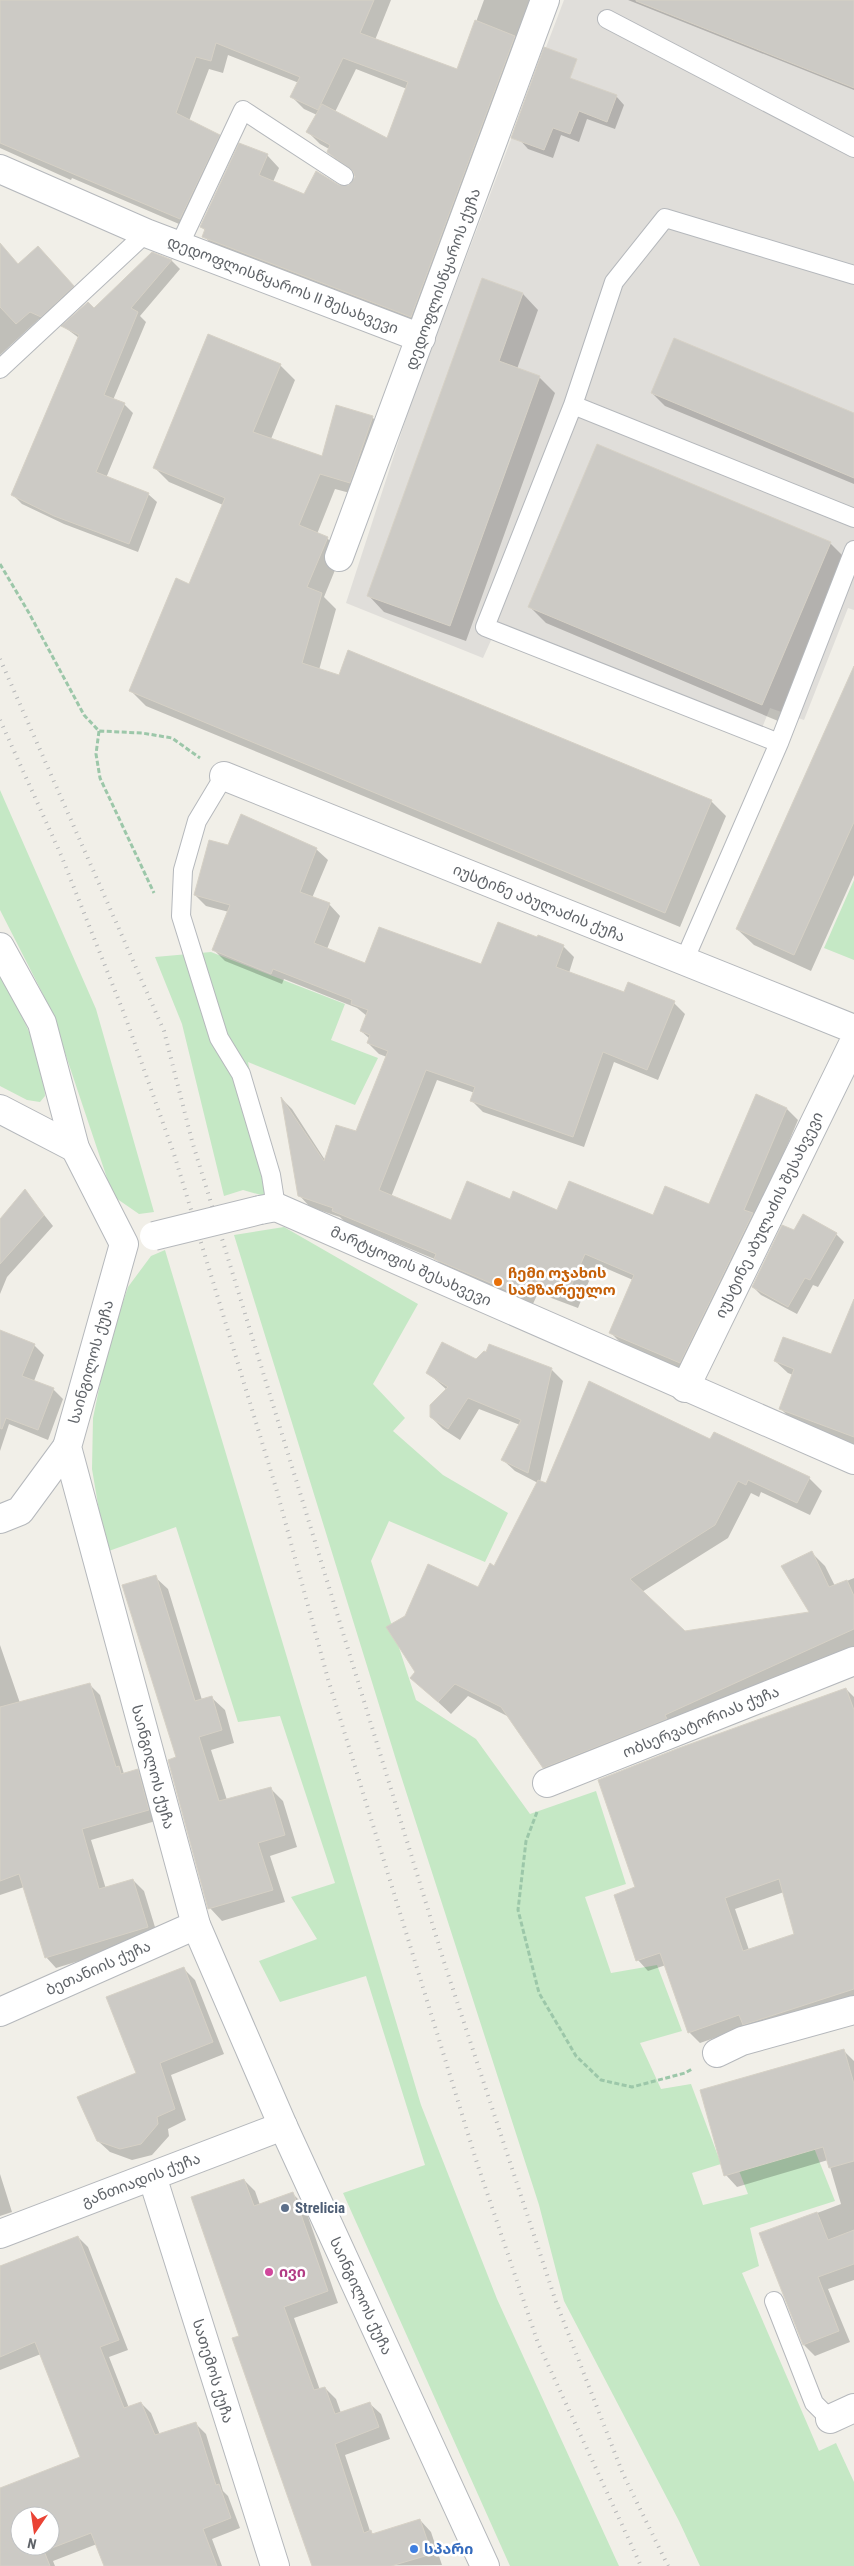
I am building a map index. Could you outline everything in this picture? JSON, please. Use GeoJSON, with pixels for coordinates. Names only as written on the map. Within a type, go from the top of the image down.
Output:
{"type":"FeatureCollection","features":[{"type":"Feature","properties":{"kind":"street","name":"დედოფლისწყაროს ქუჩა"},"geometry":{"type":"LineString","coordinates":[[339,557],[421,338],[540,1]]}},
{"type":"Feature","properties":{"kind":"street","name":"დედოფლისწყაროს II შესახვევი"},"geometry":{"type":"LineString","coordinates":[[0,169],[146,233],[421,338]]}},
{"type":"Feature","properties":{"kind":"street","name":"იუსტინე აბულაძის ქუჩა"},"geometry":{"type":"LineString","coordinates":[[224,776],[854,1029]]}},
{"type":"Feature","properties":{"kind":"street"},"geometry":{"type":"LineString","coordinates":[[0,947],[42,1023],[75,1148],[124,1244],[268,1208]]}},
{"type":"Feature","properties":{"kind":"street","name":"იუსტინე აბულაძის შესახვევი"},"geometry":{"type":"LineString","coordinates":[[685,1388],[854,1042]]}},
{"type":"Feature","properties":{"kind":"street"},"geometry":{"type":"LineString","coordinates":[[0,1110],[75,1148]]}},
{"type":"Feature","properties":{"kind":"street","name":"მარტყოფის შესახვევი"},"geometry":{"type":"LineString","coordinates":[[268,1208],[854,1460]]}},
{"type":"Feature","properties":{"kind":"street","name":"საინგილოს ქუჩა"},"geometry":{"type":"LineString","coordinates":[[124,1244],[67,1447],[196,1925],[283,2126],[485,2566]]}},
{"type":"Feature","properties":{"kind":"street"},"geometry":{"type":"LineString","coordinates":[[0,1519],[20,1511],[67,1447]]}},
{"type":"Feature","properties":{"kind":"street","name":"ობსერვატორიას ქუჩა"},"geometry":{"type":"LineString","coordinates":[[547,1783],[854,1661]]}},
{"type":"Feature","properties":{"kind":"street","name":"ბეთანიის ქუჩა"},"geometry":{"type":"LineString","coordinates":[[0,2012],[196,1925]]}},
{"type":"Feature","properties":{"kind":"street"},"geometry":{"type":"LineString","coordinates":[[717,2053],[742,2041],[854,2010]]}},
{"type":"Feature","properties":{"kind":"street","name":"განთიადის ქუჩა"},"geometry":{"type":"LineString","coordinates":[[0,2234],[283,2126]]}},
{"type":"Feature","properties":{"kind":"street","name":"სათემოს ქუჩა"},"geometry":{"type":"LineString","coordinates":[[152,2176],[275,2566]]}},
{"type":"Feature","properties":{"kind":"street"},"geometry":{"type":"LineString","coordinates":[[830,2419],[854,2408]]}},
{"type":"Feature","properties":{"kind":"lane"},"geometry":{"type":"LineString","coordinates":[[607,19],[854,148]]}},
{"type":"Feature","properties":{"kind":"lane"},"geometry":{"type":"LineString","coordinates":[[179,246],[243,110],[344,176]]}},
{"type":"Feature","properties":{"kind":"lane"},"geometry":{"type":"LineString","coordinates":[[779,743],[485,627],[573,405],[614,282],[665,218],[854,275]]}},
{"type":"Feature","properties":{"kind":"lane"},"geometry":{"type":"LineString","coordinates":[[0,368],[146,233]]}},
{"type":"Feature","properties":{"kind":"lane"},"geometry":{"type":"LineString","coordinates":[[573,405],[854,518]]}},
{"type":"Feature","properties":{"kind":"lane"},"geometry":{"type":"LineString","coordinates":[[684,961],[779,743],[854,550]]}},
{"type":"Feature","properties":{"kind":"lane"},"geometry":{"type":"LineString","coordinates":[[224,776],[197,821],[183,870],[181,916],[219,1038],[240,1074],[271,1175],[268,1208]]}},
{"type":"Feature","properties":{"kind":"lane"},"geometry":{"type":"LineString","coordinates":[[774,2301],[814,2403],[830,2419]]}},
{"type":"Feature","properties":{"kind":"path"},"geometry":{"type":"LineString","coordinates":[[0,564],[29,613],[84,715],[100,732],[142,733],[172,738],[224,776]]}},
{"type":"Feature","properties":{"kind":"path"},"geometry":{"type":"LineString","coordinates":[[100,732],[96,754],[100,778],[154,893],[181,916]]}},
{"type":"Feature","properties":{"kind":"path"},"geometry":{"type":"LineString","coordinates":[[547,1783],[526,1841],[518,1910],[539,1993],[576,2056],[601,2080],[632,2088],[684,2073],[717,2053]]}},
{"type":"Feature","properties":{"kind":"shaded area"},"geometry":{"type":"Polygon","coordinates":[[[564,0],[854,0],[854,610],[848,608],[804,720],[770,708],[756,743],[493,636],[483,658],[346,603],[412,400],[564,0]]]}},
{"type":"Feature","properties":{"kind":"green space"},"geometry":{"type":"Polygon","coordinates":[[[0,790],[96,1009],[154,1212],[139,1214],[113,1196],[50,1008],[0,910],[0,790]]]}},
{"type":"Feature","properties":{"kind":"green space"},"geometry":{"type":"Polygon","coordinates":[[[854,880],[854,960],[824,948],[854,880]]]}},
{"type":"Feature","properties":{"kind":"green space"},"geometry":{"type":"Polygon","coordinates":[[[211,952],[345,1004],[331,1040],[378,1058],[355,1105],[248,1062],[275,1199],[243,1190],[224,1196],[182,1024],[155,957],[211,952]]]}},
{"type":"Feature","properties":{"kind":"green space"},"geometry":{"type":"Polygon","coordinates":[[[0,974],[36,1048],[44,1080],[45,1096],[40,1102],[27,1100],[0,1086],[0,974]]]}},
{"type":"Feature","properties":{"kind":"green space"},"geometry":{"type":"Polygon","coordinates":[[[284,1227],[418,1304],[373,1384],[405,1418],[393,1431],[443,1475],[508,1513],[485,1562],[389,1521],[371,1561],[416,1700],[476,1739],[530,1814],[596,1791],[626,1884],[585,1897],[611,1973],[657,1965],[682,2031],[640,2043],[661,2089],[691,2084],[721,2164],[692,2173],[703,2205],[748,2194],[738,2168],[814,2148],[835,2201],[750,2228],[759,2266],[742,2273],[819,2451],[836,2443],[854,2482],[854,2566],[700,2566],[679,2521],[564,2301],[539,2205],[401,1776],[234,1235],[284,1227]]]}},
{"type":"Feature","properties":{"kind":"green space"},"geometry":{"type":"Polygon","coordinates":[[[165,1250],[421,2105],[497,2299],[619,2566],[510,2566],[343,2193],[425,2165],[366,1976],[280,2002],[259,1961],[317,1939],[291,1897],[335,1883],[280,1716],[238,1722],[176,1527],[106,1552],[92,1469],[93,1418],[107,1350],[128,1287],[151,1256],[165,1250]]]}},
{"type":"Feature","properties":{"kind":"building"},"geometry":{"type":"Polygon","coordinates":[[[0,0],[374,0],[360,33],[457,69],[475,20],[515,36],[411,317],[202,237],[205,229],[200,227],[239,143],[268,154],[259,175],[304,194],[316,171],[339,185],[349,185],[355,177],[353,171],[327,152],[330,145],[306,132],[322,104],[387,138],[408,82],[343,58],[318,110],[290,97],[300,77],[216,43],[211,61],[196,57],[176,113],[220,135],[180,219],[0,143],[0,0]]]}},
{"type":"Feature","properties":{"kind":"building"},"geometry":{"type":"Polygon","coordinates":[[[854,0],[854,88],[636,1],[854,0]]]}},
{"type":"Feature","properties":{"kind":"building"},"geometry":{"type":"Polygon","coordinates":[[[544,47],[577,59],[570,78],[617,95],[607,122],[579,111],[570,134],[553,128],[544,150],[511,138],[544,47]]]}},
{"type":"Feature","properties":{"kind":"building"},"geometry":{"type":"Polygon","coordinates":[[[0,243],[18,264],[38,246],[74,286],[41,317],[30,312],[16,324],[0,307],[0,243]]]}},
{"type":"Feature","properties":{"kind":"building"},"geometry":{"type":"Polygon","coordinates":[[[152,252],[172,260],[131,308],[138,312],[104,395],[125,403],[96,472],[149,493],[129,544],[54,516],[11,495],[79,335],[61,326],[88,302],[94,308],[152,252]]]}},
{"type":"Feature","properties":{"kind":"building"},"geometry":{"type":"Polygon","coordinates":[[[482,278],[523,293],[499,361],[540,376],[450,626],[367,596],[482,278]]]}},
{"type":"Feature","properties":{"kind":"building"},"geometry":{"type":"Polygon","coordinates":[[[208,334],[281,364],[253,432],[322,456],[336,405],[373,416],[350,483],[320,474],[299,525],[328,537],[307,587],[322,593],[302,663],[339,675],[348,650],[712,800],[665,913],[129,691],[176,578],[189,584],[225,498],[153,468],[208,334]]]}},
{"type":"Feature","properties":{"kind":"building"},"geometry":{"type":"Polygon","coordinates":[[[674,338],[854,413],[854,478],[651,393],[674,338]]]}},
{"type":"Feature","properties":{"kind":"building"},"geometry":{"type":"Polygon","coordinates":[[[597,444],[831,542],[762,705],[528,607],[597,444]]]}},
{"type":"Feature","properties":{"kind":"building"},"geometry":{"type":"Polygon","coordinates":[[[854,666],[854,822],[794,955],[736,929],[854,666]]]}},
{"type":"Feature","properties":{"kind":"building"},"geometry":{"type":"Polygon","coordinates":[[[241,814],[317,848],[300,892],[330,903],[314,943],[365,963],[379,927],[481,964],[498,922],[564,945],[556,967],[624,992],[628,982],[675,1001],[647,1070],[603,1052],[573,1137],[470,1101],[475,1087],[426,1070],[379,1190],[451,1220],[467,1181],[510,1199],[513,1191],[557,1210],[569,1181],[653,1215],[665,1186],[709,1204],[756,1094],[787,1108],[744,1210],[753,1213],[680,1363],[609,1333],[634,1275],[585,1254],[566,1298],[527,1282],[521,1296],[434,1259],[436,1254],[332,1211],[333,1208],[298,1196],[281,1097],[324,1161],[336,1125],[356,1131],[388,1051],[367,1043],[370,1035],[360,1031],[368,1010],[351,1004],[352,1000],[273,969],[271,974],[212,950],[230,905],[194,895],[209,840],[228,845],[241,814]]]}},
{"type":"Feature","properties":{"kind":"building"},"geometry":{"type":"Polygon","coordinates":[[[25,1189],[44,1215],[0,1264],[0,1219],[25,1189]]]}},
{"type":"Feature","properties":{"kind":"building"},"geometry":{"type":"Polygon","coordinates":[[[803,1214],[837,1233],[810,1280],[805,1278],[788,1307],[752,1287],[782,1225],[794,1230],[803,1214]]]}},
{"type":"Feature","properties":{"kind":"building"},"geometry":{"type":"Polygon","coordinates":[[[854,1299],[854,1437],[779,1409],[794,1369],[774,1361],[783,1337],[831,1354],[854,1299]]]}},
{"type":"Feature","properties":{"kind":"building"},"geometry":{"type":"Polygon","coordinates":[[[0,1330],[35,1344],[22,1376],[54,1388],[38,1430],[6,1418],[2,1429],[0,1428],[0,1330]]]}},
{"type":"Feature","properties":{"kind":"building"},"geometry":{"type":"Polygon","coordinates":[[[442,1342],[476,1359],[484,1351],[486,1352],[489,1344],[552,1368],[528,1473],[501,1460],[521,1420],[468,1398],[448,1429],[430,1417],[430,1405],[448,1387],[426,1373],[442,1342]]]}},
{"type":"Feature","properties":{"kind":"building"},"geometry":{"type":"Polygon","coordinates":[[[589,1381],[710,1439],[714,1432],[810,1477],[797,1503],[748,1480],[746,1485],[738,1481],[715,1525],[630,1579],[685,1631],[809,1612],[781,1566],[812,1551],[829,1587],[847,1580],[854,1596],[854,1629],[665,1715],[667,1719],[543,1768],[501,1707],[455,1684],[438,1702],[410,1678],[415,1672],[386,1627],[405,1616],[428,1564],[478,1587],[490,1563],[494,1566],[538,1480],[546,1483],[589,1381]]]}},
{"type":"Feature","properties":{"kind":"building"},"geometry":{"type":"Polygon","coordinates":[[[156,1575],[195,1701],[212,1696],[222,1730],[199,1737],[219,1801],[271,1787],[285,1835],[258,1843],[273,1890],[208,1909],[168,1760],[176,1757],[122,1585],[156,1575]]]}},
{"type":"Feature","properties":{"kind":"building"},"geometry":{"type":"Polygon","coordinates":[[[90,1683],[116,1767],[119,1766],[121,1774],[138,1769],[149,1810],[82,1829],[99,1889],[133,1879],[148,1927],[45,1958],[19,1874],[0,1881],[0,1707],[90,1683]]]}},
{"type":"Feature","properties":{"kind":"building"},"geometry":{"type":"Polygon","coordinates":[[[846,1688],[854,1710],[854,1989],[743,2025],[739,2015],[688,2033],[660,1953],[636,1961],[614,1895],[635,1887],[598,1780],[679,1748],[846,1688]],[[779,1879],[725,1898],[743,1951],[794,1934],[779,1879]]]}},
{"type":"Feature","properties":{"kind":"building"},"geometry":{"type":"Polygon","coordinates":[[[184,1967],[213,2042],[160,2063],[175,2109],[157,2117],[158,2124],[141,2144],[120,2149],[97,2141],[77,2097],[136,2073],[106,1997],[184,1967]]]}},
{"type":"Feature","properties":{"kind":"building"},"geometry":{"type":"Polygon","coordinates":[[[844,2049],[854,2084],[854,2161],[829,2168],[823,2147],[724,2176],[700,2090],[844,2049]]]}},
{"type":"Feature","properties":{"kind":"building"},"geometry":{"type":"Polygon","coordinates":[[[244,2179],[254,2206],[293,2192],[328,2291],[284,2307],[314,2390],[325,2387],[335,2414],[370,2402],[379,2427],[335,2444],[364,2533],[371,2530],[372,2534],[420,2519],[432,2554],[391,2566],[312,2566],[232,2338],[239,2336],[191,2197],[244,2179]]]}},
{"type":"Feature","properties":{"kind":"building"},"geometry":{"type":"Polygon","coordinates":[[[817,2212],[828,2240],[854,2230],[854,2264],[818,2277],[839,2331],[803,2345],[759,2233],[817,2212]]]}},
{"type":"Feature","properties":{"kind":"building"},"geometry":{"type":"Polygon","coordinates":[[[78,2236],[119,2340],[100,2347],[124,2408],[141,2402],[155,2435],[196,2422],[216,2485],[219,2484],[231,2518],[203,2529],[217,2566],[104,2566],[91,2533],[60,2545],[60,2506],[10,2506],[10,2556],[46,2556],[50,2566],[0,2566],[0,2488],[80,2457],[35,2342],[0,2357],[0,2266],[78,2236]]]}},
{"type":"Feature","properties":{"kind":"railway"},"geometry":{"type":"LineString","coordinates":[[0,659],[164,1031],[192,1141],[445,1965],[556,2302],[623,2474],[668,2566]]}},
{"type":"Feature","properties":{"kind":"railway"},"geometry":{"type":"LineString","coordinates":[[0,720],[61,855],[125,1016],[174,1154],[276,1488],[328,1679],[477,2163],[538,2343],[641,2566]]}},
{"type":"Feature","properties":{"kind":"place","name":"ჩემი ოჯახის სამზარეულო"},"geometry":{"type":"Point","coordinates":[498,1282]}},
{"type":"Feature","properties":{"kind":"place","name":"Strelicia"},"geometry":{"type":"Point","coordinates":[285,2208]}},
{"type":"Feature","properties":{"kind":"place","name":"ივი"},"geometry":{"type":"Point","coordinates":[269,2272]}},
{"type":"Feature","properties":{"kind":"place","name":"სპარი"},"geometry":{"type":"Point","coordinates":[414,2549]}}]}
